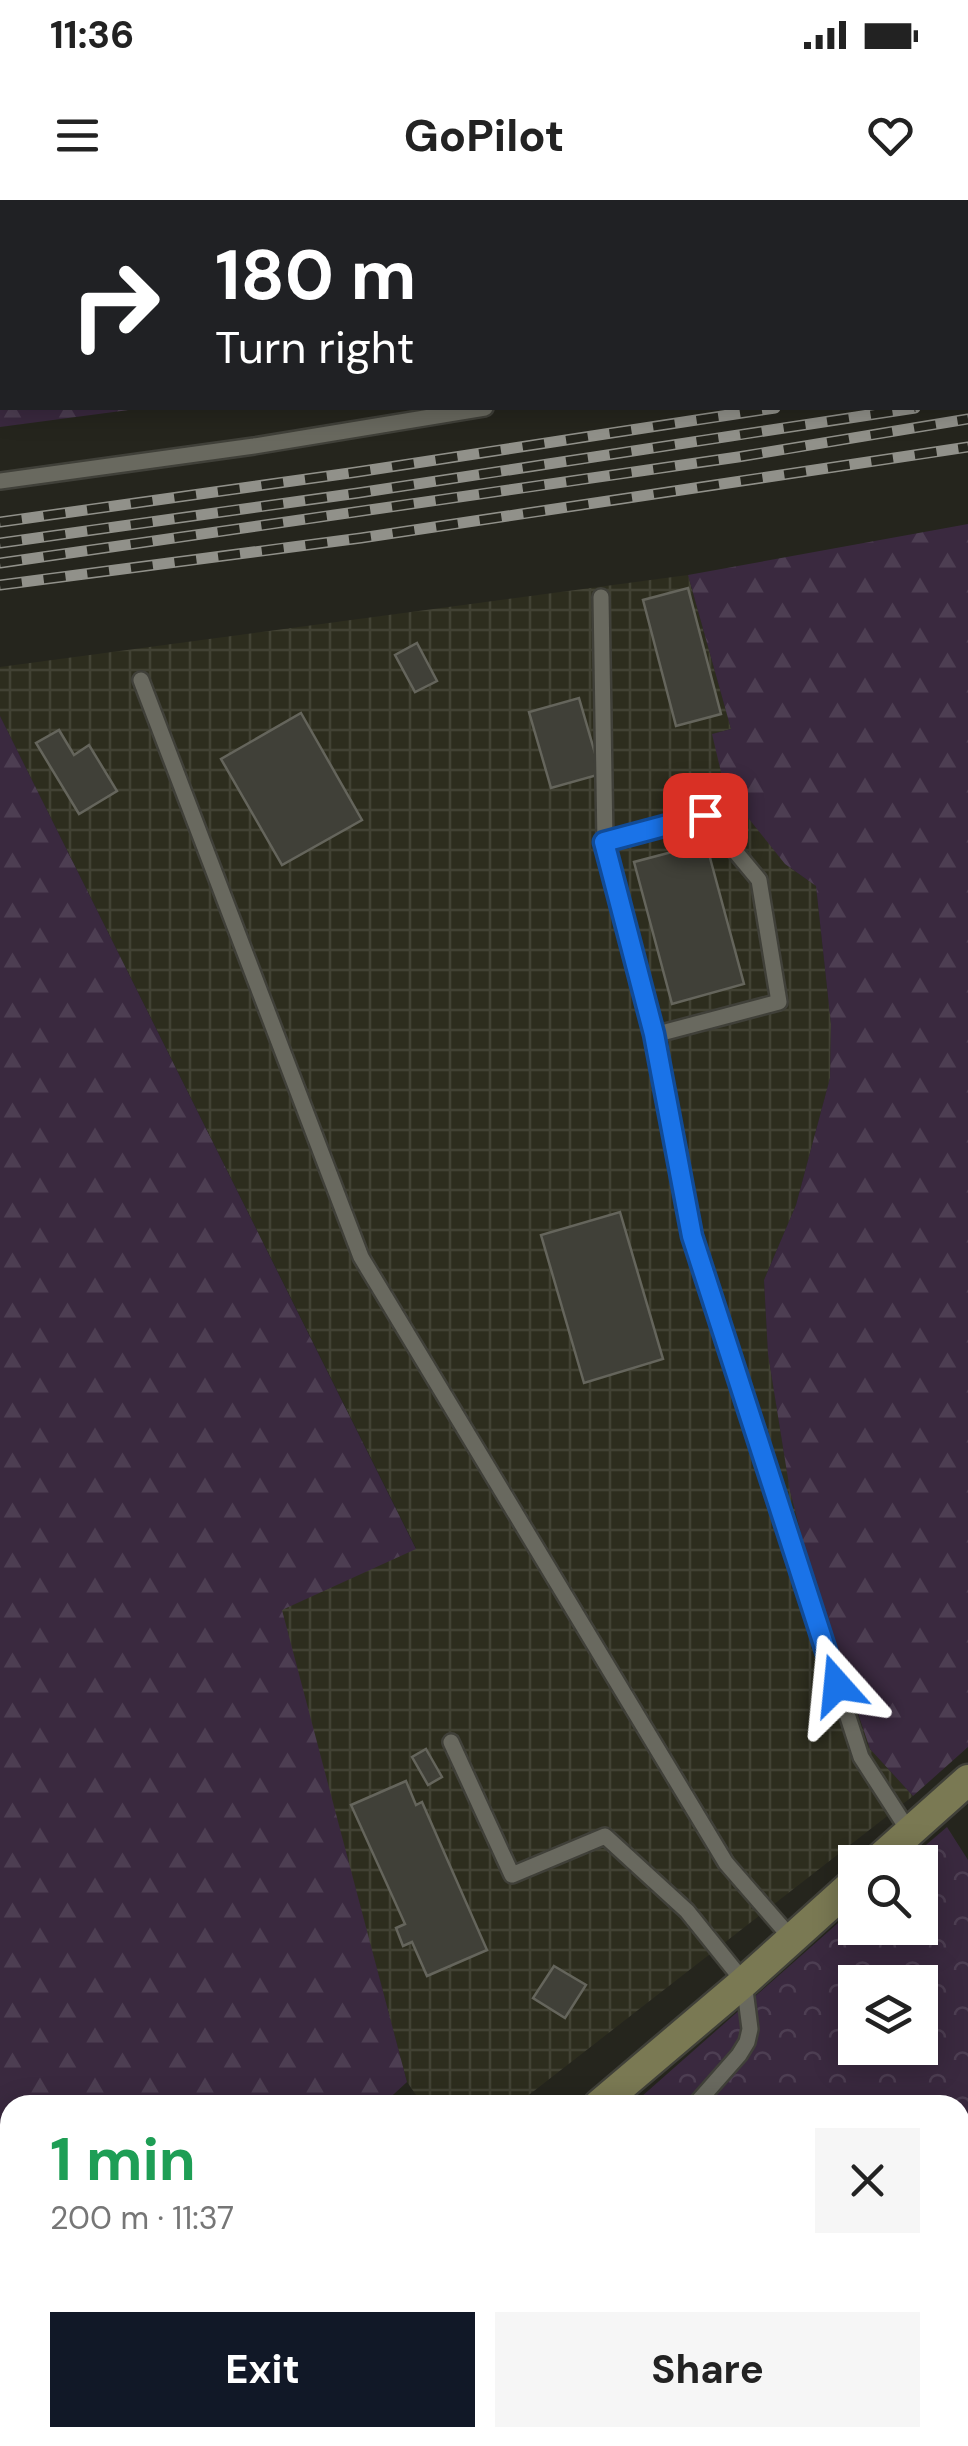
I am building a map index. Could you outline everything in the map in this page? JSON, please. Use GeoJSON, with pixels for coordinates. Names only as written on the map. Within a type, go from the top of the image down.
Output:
{"type":"FeatureCollection","features":[{"type":"Feature","properties":{"kind":"main road"},"geometry":{"type":"LineString","coordinates":[[896,1845],[968,1780]]}},
{"type":"Feature","properties":{"kind":"main road"},"geometry":{"type":"LineString","coordinates":[[610,2095],[838,1897]]}},
{"type":"Feature","properties":{"kind":"lane"},"geometry":{"type":"LineString","coordinates":[[0,481],[254,446],[472,410]]}},
{"type":"Feature","properties":{"kind":"lane"},"geometry":{"type":"LineString","coordinates":[[602,596],[604,842],[654,1034],[698,1254],[861,1757],[910,1833]]}},
{"type":"Feature","properties":{"kind":"lane"},"geometry":{"type":"LineString","coordinates":[[141,680],[362,1257],[726,1863],[792,1939]]}},
{"type":"Feature","properties":{"kind":"lane"},"geometry":{"type":"LineString","coordinates":[[604,842],[705,815],[759,880],[779,1002],[654,1034]]}},
{"type":"Feature","properties":{"kind":"lane"},"geometry":{"type":"LineString","coordinates":[[452,1742],[512,1875],[605,1836],[687,1912],[744,1982],[750,2029],[746,2042],[704,2095]]}},
{"type":"Feature","properties":{"kind":"shaded area"},"geometry":{"type":"Polygon","coordinates":[[[688,575],[731,729],[712,734],[785,864],[816,886],[831,1024],[830,1078],[796,1205],[764,1280],[768,1353],[790,1490],[814,1584],[870,1749],[913,1796],[850,1845],[838,1845],[838,1854],[529,2095],[416,2095],[407,2082],[281,1610],[416,1548],[0,716],[0,667],[688,575]]]}},
{"type":"Feature","properties":{"kind":"green space"},"geometry":{"type":"Polygon","coordinates":[[[0,410],[129,410],[0,427],[0,410]]]}},
{"type":"Feature","properties":{"kind":"green space"},"geometry":{"type":"Polygon","coordinates":[[[968,524],[968,1747],[913,1796],[870,1749],[814,1584],[790,1491],[768,1354],[764,1280],[796,1205],[830,1078],[831,1024],[816,886],[785,864],[725,789],[712,734],[731,729],[688,575],[968,524]]]}},
{"type":"Feature","properties":{"kind":"green space"},"geometry":{"type":"Polygon","coordinates":[[[0,716],[416,1549],[282,1610],[407,2082],[393,2095],[0,2095],[0,716]]]}},
{"type":"Feature","properties":{"kind":"green space"},"geometry":{"type":"Polygon","coordinates":[[[947,1827],[968,1860],[968,2095],[643,2095],[838,1923],[838,1945],[938,1945],[938,1845],[926,1845],[947,1827]]]}},
{"type":"Feature","properties":{"kind":"building"},"geometry":{"type":"Polygon","coordinates":[[[688,588],[721,714],[676,726],[643,600],[688,588]]]}},
{"type":"Feature","properties":{"kind":"building"},"geometry":{"type":"Polygon","coordinates":[[[417,643],[437,681],[415,692],[395,655],[417,643]]]}},
{"type":"Feature","properties":{"kind":"building"},"geometry":{"type":"Polygon","coordinates":[[[579,698],[601,774],[551,788],[529,712],[579,698]]]}},
{"type":"Feature","properties":{"kind":"building"},"geometry":{"type":"Polygon","coordinates":[[[301,713],[362,820],[282,865],[221,759],[301,713]]]}},
{"type":"Feature","properties":{"kind":"building"},"geometry":{"type":"Polygon","coordinates":[[[59,730],[74,755],[89,745],[117,791],[79,814],[36,743],[59,730]]]}},
{"type":"Feature","properties":{"kind":"building"},"geometry":{"type":"Polygon","coordinates":[[[706,843],[744,984],[672,1004],[634,862],[706,843]]]}},
{"type":"Feature","properties":{"kind":"building"},"geometry":{"type":"Polygon","coordinates":[[[620,1212],[663,1359],[584,1383],[541,1235],[620,1212]]]}},
{"type":"Feature","properties":{"kind":"building"},"geometry":{"type":"Polygon","coordinates":[[[426,1749],[442,1777],[428,1785],[412,1757],[426,1749]]]}},
{"type":"Feature","properties":{"kind":"building"},"geometry":{"type":"Polygon","coordinates":[[[406,1781],[416,1805],[422,1802],[487,1950],[427,1976],[412,1942],[403,1946],[396,1928],[405,1924],[351,1805],[406,1781]]]}},
{"type":"Feature","properties":{"kind":"building"},"geometry":{"type":"Polygon","coordinates":[[[554,1966],[586,1985],[565,2018],[533,1998],[554,1966]]]}},
{"type":"Feature","properties":{"kind":"railway"},"geometry":{"type":"LineString","coordinates":[[0,522],[762,410]]}},
{"type":"Feature","properties":{"kind":"railway"},"geometry":{"type":"LineString","coordinates":[[0,543],[902,410]]}},
{"type":"Feature","properties":{"kind":"railway"},"geometry":{"type":"LineString","coordinates":[[0,563],[738,457],[968,419]]}},
{"type":"Feature","properties":{"kind":"railway"},"geometry":{"type":"LineString","coordinates":[[0,585],[361,538],[968,447]]}},
{"type":"Feature","properties":{"kind":"route"},"geometry":{"type":"LineString","coordinates":[[705,815],[604,842],[654,1034],[692,1236],[837,1685]]}}]}
